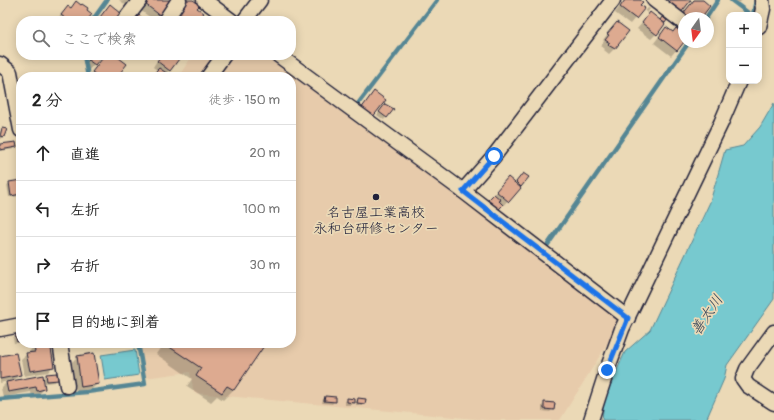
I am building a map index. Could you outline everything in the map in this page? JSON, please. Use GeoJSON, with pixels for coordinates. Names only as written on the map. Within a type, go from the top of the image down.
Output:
{"type":"FeatureCollection","features":[{"type":"Feature","properties":{"kind":"street"},"geometry":{"type":"LineString","coordinates":[[128,16],[140,0]]}},
{"type":"Feature","properties":{"kind":"street"},"geometry":{"type":"LineString","coordinates":[[168,16],[179,0]]}},
{"type":"Feature","properties":{"kind":"street"},"geometry":{"type":"LineString","coordinates":[[204,0],[225,16]]}},
{"type":"Feature","properties":{"kind":"street"},"geometry":{"type":"LineString","coordinates":[[248,16],[260,0]]}},
{"type":"Feature","properties":{"kind":"street"},"geometry":{"type":"LineString","coordinates":[[463,191],[494,156],[613,0]]}},
{"type":"Feature","properties":{"kind":"street"},"geometry":{"type":"LineString","coordinates":[[654,0],[678,18]]}},
{"type":"Feature","properties":{"kind":"street"},"geometry":{"type":"LineString","coordinates":[[762,0],[764,9],[762,16]]}},
{"type":"Feature","properties":{"kind":"street"},"geometry":{"type":"LineString","coordinates":[[212,72],[220,60]]}},
{"type":"Feature","properties":{"kind":"street"},"geometry":{"type":"LineString","coordinates":[[285,60],[463,191],[628,318]]}},
{"type":"Feature","properties":{"kind":"street"},"geometry":{"type":"LineString","coordinates":[[0,64],[10,72],[16,104]]}},
{"type":"Feature","properties":{"kind":"street"},"geometry":{"type":"LineString","coordinates":[[591,420],[607,370],[628,318],[721,123],[738,84]]}},
{"type":"Feature","properties":{"kind":"street"},"geometry":{"type":"LineString","coordinates":[[0,329],[16,326]]}},
{"type":"Feature","properties":{"kind":"street"},"geometry":{"type":"LineString","coordinates":[[774,332],[747,369],[743,379],[748,386],[774,403]]}},
{"type":"Feature","properties":{"kind":"street"},"geometry":{"type":"LineString","coordinates":[[61,348],[67,386]]}},
{"type":"Feature","properties":{"kind":"shaded area","name":"名古屋工業高校 永和台研修センター"},"geometry":{"type":"Polygon","coordinates":[[[190,60],[277,60],[293,72],[181,72],[190,60]]]}},
{"type":"Feature","properties":{"kind":"shaded area","name":"名古屋工業高校 永和台研修センター"},"geometry":{"type":"Polygon","coordinates":[[[296,74],[623,318],[560,420],[487,420],[194,393],[190,372],[144,378],[139,348],[296,348],[296,74]]]}},
{"type":"Feature","properties":{"kind":"water","name":"善太川"},"geometry":{"type":"Polygon","coordinates":[[[774,103],[774,299],[727,365],[724,379],[706,420],[602,420],[604,400],[625,352],[650,330],[710,202],[725,150],[743,146],[760,127],[774,103]]]}},
{"type":"Feature","properties":{"kind":"water"},"geometry":{"type":"Polygon","coordinates":[[[135,350],[139,375],[105,380],[101,355],[135,350]]]}},
{"type":"Feature","properties":{"kind":"building"},"geometry":{"type":"Polygon","coordinates":[[[147,0],[174,0],[161,16],[145,4],[147,0]]]}},
{"type":"Feature","properties":{"kind":"building"},"geometry":{"type":"Polygon","coordinates":[[[185,0],[193,0],[200,5],[197,8],[204,13],[202,16],[183,16],[177,11],[185,0]]]}},
{"type":"Feature","properties":{"kind":"building"},"geometry":{"type":"Polygon","coordinates":[[[625,0],[640,0],[643,2],[640,5],[645,8],[636,19],[620,7],[625,0]]]}},
{"type":"Feature","properties":{"kind":"building"},"geometry":{"type":"Polygon","coordinates":[[[670,0],[691,0],[682,12],[678,12],[668,3],[670,0]]]}},
{"type":"Feature","properties":{"kind":"building"},"geometry":{"type":"Polygon","coordinates":[[[694,0],[703,0],[710,6],[706,12],[684,12],[694,0]]]}},
{"type":"Feature","properties":{"kind":"building"},"geometry":{"type":"Polygon","coordinates":[[[76,1],[88,8],[87,10],[92,14],[91,16],[61,15],[68,6],[71,8],[76,1]]]}},
{"type":"Feature","properties":{"kind":"building"},"geometry":{"type":"Polygon","coordinates":[[[110,4],[122,14],[121,16],[101,16],[110,4]]]}},
{"type":"Feature","properties":{"kind":"building"},"geometry":{"type":"Polygon","coordinates":[[[650,12],[665,24],[657,35],[642,23],[650,12]]]}},
{"type":"Feature","properties":{"kind":"building"},"geometry":{"type":"Polygon","coordinates":[[[662,17],[667,20],[665,23],[660,20],[662,17]]]}},
{"type":"Feature","properties":{"kind":"building"},"geometry":{"type":"Polygon","coordinates":[[[617,22],[629,31],[615,49],[608,45],[610,43],[605,40],[609,35],[607,34],[617,22]]]}},
{"type":"Feature","properties":{"kind":"building"},"geometry":{"type":"Polygon","coordinates":[[[666,27],[673,32],[676,28],[678,30],[678,48],[679,48],[677,51],[659,37],[666,27]]]}},
{"type":"Feature","properties":{"kind":"building"},"geometry":{"type":"Polygon","coordinates":[[[88,60],[99,60],[95,65],[88,60]]]}},
{"type":"Feature","properties":{"kind":"building"},"geometry":{"type":"Polygon","coordinates":[[[101,60],[122,60],[127,64],[121,72],[92,72],[101,60]]]}},
{"type":"Feature","properties":{"kind":"building"},"geometry":{"type":"Polygon","coordinates":[[[158,60],[178,60],[170,71],[157,61],[158,60]]]}},
{"type":"Feature","properties":{"kind":"building"},"geometry":{"type":"Polygon","coordinates":[[[159,68],[165,72],[155,72],[159,68]]]}},
{"type":"Feature","properties":{"kind":"building"},"geometry":{"type":"Polygon","coordinates":[[[374,91],[386,100],[372,118],[361,109],[374,91]]]}},
{"type":"Feature","properties":{"kind":"building"},"geometry":{"type":"Polygon","coordinates":[[[385,104],[394,109],[387,118],[379,112],[385,104]]]}},
{"type":"Feature","properties":{"kind":"building"},"geometry":{"type":"Polygon","coordinates":[[[2,128],[7,129],[4,137],[0,136],[2,128]]]}},
{"type":"Feature","properties":{"kind":"building"},"geometry":{"type":"Polygon","coordinates":[[[16,142],[16,147],[0,150],[0,144],[16,142]]]}},
{"type":"Feature","properties":{"kind":"building"},"geometry":{"type":"Polygon","coordinates":[[[523,173],[529,177],[521,187],[516,182],[523,173]]]}},
{"type":"Feature","properties":{"kind":"building"},"geometry":{"type":"Polygon","coordinates":[[[508,177],[521,188],[509,202],[496,191],[508,177]]]}},
{"type":"Feature","properties":{"kind":"building"},"geometry":{"type":"Polygon","coordinates":[[[16,181],[16,195],[11,196],[9,182],[16,181]]]}},
{"type":"Feature","properties":{"kind":"building"},"geometry":{"type":"Polygon","coordinates":[[[494,194],[501,200],[499,201],[503,205],[497,211],[486,202],[494,194]]]}},
{"type":"Feature","properties":{"kind":"building"},"geometry":{"type":"Polygon","coordinates":[[[34,348],[51,348],[54,367],[30,371],[26,353],[35,352],[34,348]]]}},
{"type":"Feature","properties":{"kind":"building"},"geometry":{"type":"Polygon","coordinates":[[[171,348],[263,348],[234,390],[227,386],[222,393],[196,376],[201,368],[171,348]]]}},
{"type":"Feature","properties":{"kind":"building"},"geometry":{"type":"Polygon","coordinates":[[[16,353],[21,375],[0,379],[0,356],[16,353]]]}},
{"type":"Feature","properties":{"kind":"building"},"geometry":{"type":"Polygon","coordinates":[[[94,353],[99,384],[81,387],[77,356],[94,353]]]}},
{"type":"Feature","properties":{"kind":"building"},"geometry":{"type":"Polygon","coordinates":[[[57,373],[59,380],[47,381],[46,374],[57,373]]]}},
{"type":"Feature","properties":{"kind":"building"},"geometry":{"type":"Polygon","coordinates":[[[43,375],[45,389],[37,391],[36,387],[8,392],[6,382],[43,375]]]}},
{"type":"Feature","properties":{"kind":"building"},"geometry":{"type":"Polygon","coordinates":[[[325,396],[336,397],[336,402],[324,401],[325,396]]]}},
{"type":"Feature","properties":{"kind":"building"},"geometry":{"type":"Polygon","coordinates":[[[347,398],[355,399],[355,403],[347,402],[347,398]]]}},
{"type":"Feature","properties":{"kind":"building"},"geometry":{"type":"Polygon","coordinates":[[[358,398],[366,399],[365,404],[357,403],[358,398]]]}},
{"type":"Feature","properties":{"kind":"building"},"geometry":{"type":"Polygon","coordinates":[[[544,402],[555,403],[554,410],[544,409],[544,402]]]}},
{"type":"Feature","properties":{"kind":"waterway"},"geometry":{"type":"LineString","coordinates":[[96,16],[107,0]]}},
{"type":"Feature","properties":{"kind":"waterway"},"geometry":{"type":"LineString","coordinates":[[357,105],[437,0]]}},
{"type":"Feature","properties":{"kind":"waterway"},"geometry":{"type":"LineString","coordinates":[[710,12],[718,0]]}},
{"type":"Feature","properties":{"kind":"waterway"},"geometry":{"type":"LineString","coordinates":[[731,0],[747,12]]}},
{"type":"Feature","properties":{"kind":"waterway"},"geometry":{"type":"LineString","coordinates":[[754,12],[756,0]]}},
{"type":"Feature","properties":{"kind":"waterway"},"geometry":{"type":"LineString","coordinates":[[544,250],[685,48]]}},
{"type":"Feature","properties":{"kind":"waterway"},"geometry":{"type":"LineString","coordinates":[[85,60],[87,72]]}},
{"type":"Feature","properties":{"kind":"waterway"},"geometry":{"type":"LineString","coordinates":[[0,399],[87,392],[145,384],[139,348]]}},
{"type":"Feature","properties":{"kind":"place","name":"名古屋工業高校 永和台研修センター"},"geometry":{"type":"Point","coordinates":[376,197]}},
{"type":"Feature","properties":{"kind":"route"},"geometry":{"type":"LineString","coordinates":[[494,156],[463,191],[628,318],[622,329],[607,370]]}}]}
